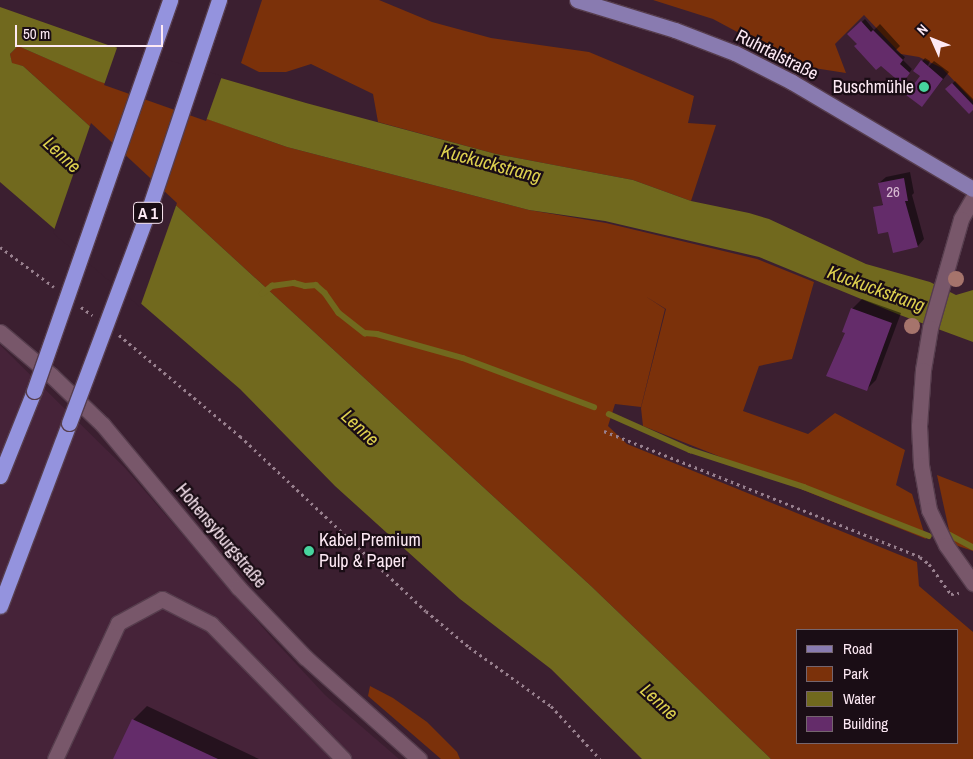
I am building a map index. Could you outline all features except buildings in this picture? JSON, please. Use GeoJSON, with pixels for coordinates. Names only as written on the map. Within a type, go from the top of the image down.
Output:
{"type":"FeatureCollection","features":[{"type":"Feature","properties":{"kind":"highway"},"geometry":{"type":"LineString","coordinates":[[0,476],[34,391],[170,0]]}},
{"type":"Feature","properties":{"kind":"highway","name":"A 1"},"geometry":{"type":"LineString","coordinates":[[0,606],[148,212],[219,0]]}},
{"type":"Feature","properties":{"kind":"main road","name":"Ruhrtalstraße"},"geometry":{"type":"LineString","coordinates":[[577,0],[675,30],[735,53],[851,115],[973,189]]}},
{"type":"Feature","properties":{"kind":"street"},"geometry":{"type":"LineString","coordinates":[[969,586],[929,510],[921,465],[920,406],[930,328],[961,219],[973,198]]}},
{"type":"Feature","properties":{"kind":"street","name":"Hohensyburgstraße"},"geometry":{"type":"LineString","coordinates":[[0,332],[51,374],[103,425],[238,587],[305,657],[419,759]]}},
{"type":"Feature","properties":{"kind":"street"},"geometry":{"type":"LineString","coordinates":[[55,759],[118,623],[162,599],[212,624],[343,759]]}},
{"type":"Feature","properties":{"kind":"path"},"geometry":{"type":"LineString","coordinates":[[0,247],[58,290]]}},
{"type":"Feature","properties":{"kind":"path"},"geometry":{"type":"LineString","coordinates":[[74,302],[97,319]]}},
{"type":"Feature","properties":{"kind":"path"},"geometry":{"type":"LineString","coordinates":[[112,330],[240,436],[426,611],[469,647],[551,706],[600,759]]}},
{"type":"Feature","properties":{"kind":"path"},"geometry":{"type":"LineString","coordinates":[[604,431],[920,557],[929,564],[951,594],[969,586]]}},
{"type":"Feature","properties":{"kind":"shaded area"},"geometry":{"type":"Polygon","coordinates":[[[0,345],[125,468],[272,638],[325,695],[399,759],[0,759],[0,345]]]}},
{"type":"Feature","properties":{"kind":"green space"},"geometry":{"type":"Polygon","coordinates":[[[262,0],[379,0],[432,22],[491,38],[589,52],[694,96],[688,123],[716,125],[691,201],[633,180],[496,154],[378,122],[373,94],[311,64],[286,72],[259,72],[241,63],[262,0]]]}},
{"type":"Feature","properties":{"kind":"green space"},"geometry":{"type":"Polygon","coordinates":[[[653,0],[973,0],[973,101],[942,68],[919,57],[901,54],[864,15],[835,44],[846,73],[801,66],[713,19],[653,0]]]}},
{"type":"Feature","properties":{"kind":"green space"},"geometry":{"type":"Polygon","coordinates":[[[18,46],[99,81],[287,147],[529,210],[606,223],[757,259],[814,282],[792,359],[759,366],[743,411],[808,434],[835,413],[905,450],[896,485],[912,494],[926,539],[643,426],[641,408],[666,309],[645,296],[665,309],[641,407],[615,404],[608,426],[627,444],[917,562],[919,586],[973,632],[973,759],[771,759],[591,586],[83,120],[23,66],[12,64],[10,54],[18,46]]]}},
{"type":"Feature","properties":{"kind":"green space"},"geometry":{"type":"Polygon","coordinates":[[[937,475],[973,489],[973,551],[952,544],[937,475]]]}},
{"type":"Feature","properties":{"kind":"green space"},"geometry":{"type":"Polygon","coordinates":[[[370,686],[393,698],[427,722],[457,752],[460,759],[441,759],[368,696],[370,686]]]}},
{"type":"Feature","properties":{"kind":"water"},"geometry":{"type":"Polygon","coordinates":[[[0,7],[108,45],[306,103],[496,154],[633,180],[691,201],[749,213],[769,219],[866,264],[930,282],[956,295],[973,290],[973,342],[900,315],[759,257],[605,221],[529,210],[287,147],[98,81],[18,46],[10,54],[12,63],[23,66],[83,120],[591,586],[771,759],[642,759],[551,669],[460,599],[335,486],[240,389],[0,182],[0,7]]]}},
{"type":"Feature","properties":{"kind":"pier"},"geometry":{"type":"Polygon","coordinates":[[[118,45],[222,76],[206,121],[104,85],[118,45]]]}},
{"type":"Feature","properties":{"kind":"pier"},"geometry":{"type":"Polygon","coordinates":[[[91,123],[177,203],[140,307],[53,233],[91,123]]]}},
{"type":"Feature","properties":{"kind":"waterway"},"geometry":{"type":"LineString","coordinates":[[262,294],[272,286],[294,283],[305,286],[316,285],[325,293],[339,313],[365,333],[377,334],[463,358],[594,407]]}},
{"type":"Feature","properties":{"kind":"waterway"},"geometry":{"type":"LineString","coordinates":[[609,414],[690,450],[804,487],[929,536]]}},
{"type":"Feature","properties":{"kind":"waterway"},"geometry":{"type":"LineString","coordinates":[[950,535],[973,547]]}},
{"type":"Feature","properties":{"kind":"place","name":"Buschmühle"},"geometry":{"type":"Point","coordinates":[924,87]}},
{"type":"Feature","properties":{"kind":"place","name":"Kabel Premium Pulp & Paper"},"geometry":{"type":"Point","coordinates":[309,551]}},
{"type":"Feature","properties":{"kind":"water label","name":"Lenne"},"geometry":{"type":"Point","coordinates":[62,155]}},
{"type":"Feature","properties":{"kind":"water label","name":"Kuckuckstrang"},"geometry":{"type":"Point","coordinates":[491,164]}},
{"type":"Feature","properties":{"kind":"water label","name":"Kuckuckstrang"},"geometry":{"type":"Point","coordinates":[876,289]}},
{"type":"Feature","properties":{"kind":"water label","name":"Lenne"},"geometry":{"type":"Point","coordinates":[360,428]}},
{"type":"Feature","properties":{"kind":"water label","name":"Lenne"},"geometry":{"type":"Point","coordinates":[659,702]}}]}
